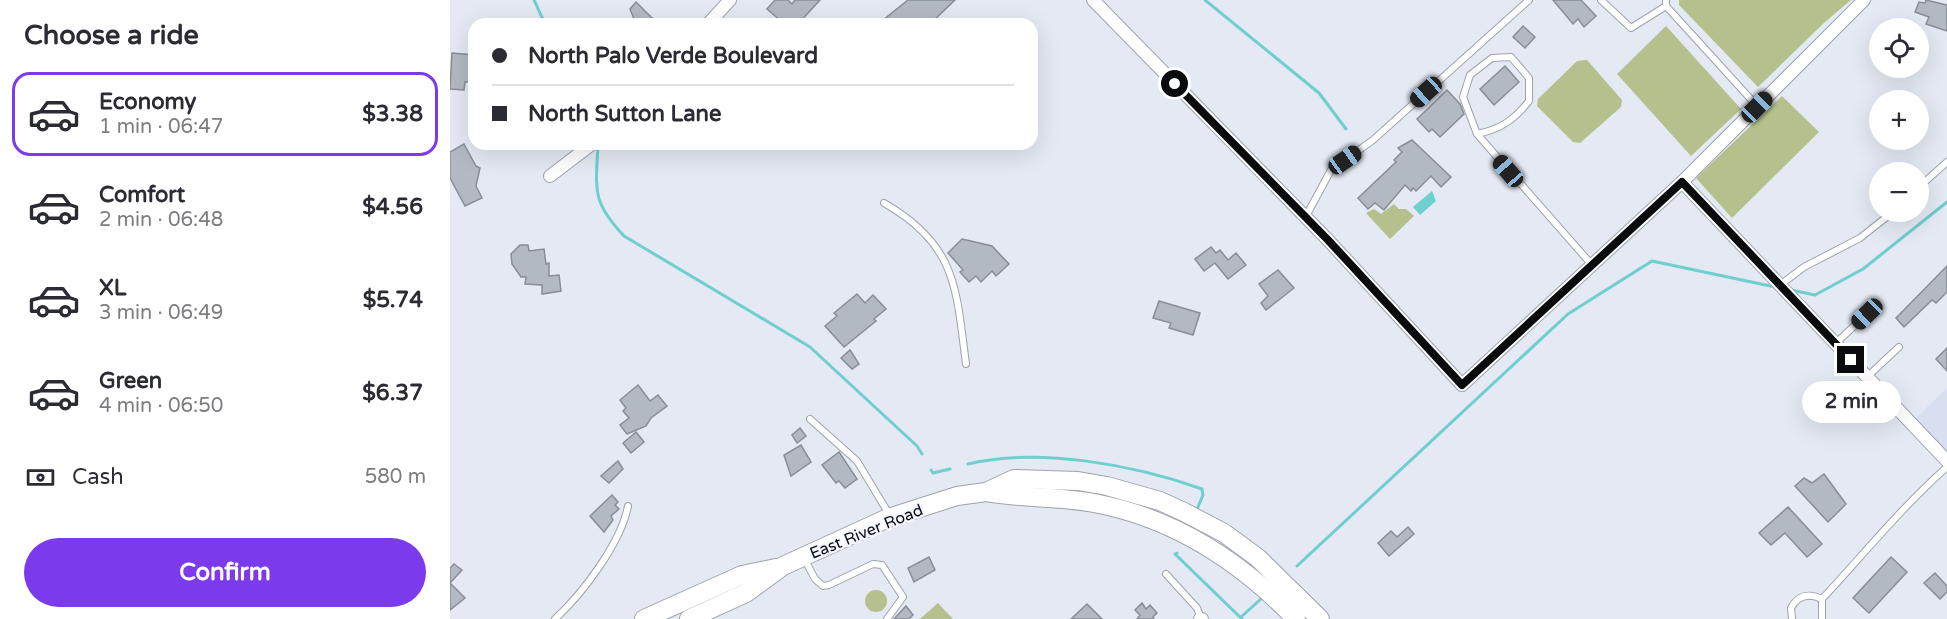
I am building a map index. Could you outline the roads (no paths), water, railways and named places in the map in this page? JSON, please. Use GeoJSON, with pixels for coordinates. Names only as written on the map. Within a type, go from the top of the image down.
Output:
{"type":"FeatureCollection","features":[{"type":"Feature","properties":{"kind":"main road","name":"East River Road"},"geometry":{"type":"LineString","coordinates":[[644,619],[742,575],[783,566],[891,517],[957,496],[986,492],[1014,479],[1046,479],[1107,486],[1160,501],[1204,522],[1245,548],[1286,584],[1320,619]]}},
{"type":"Feature","properties":{"kind":"main road","name":"East River Road"},"geometry":{"type":"LineString","coordinates":[[986,492],[1016,498],[1093,503],[1165,524],[1228,559],[1264,587],[1296,619]]}},
{"type":"Feature","properties":{"kind":"main road","name":"East River Road"},"geometry":{"type":"LineString","coordinates":[[689,619],[746,593],[783,566]]}},
{"type":"Feature","properties":{"kind":"street"},"geometry":{"type":"LineString","coordinates":[[714,18],[730,0]]}},
{"type":"Feature","properties":{"kind":"street"},"geometry":{"type":"LineString","coordinates":[[1093,0],[1305,218],[1462,385],[1682,182],[1864,0]]}},
{"type":"Feature","properties":{"kind":"street"},"geometry":{"type":"LineString","coordinates":[[550,176],[583,150]]}},
{"type":"Feature","properties":{"kind":"street"},"geometry":{"type":"LineString","coordinates":[[1682,182],[1947,461]]}},
{"type":"Feature","properties":{"kind":"lane"},"geometry":{"type":"LineString","coordinates":[[1305,218],[1331,170],[1372,140],[1529,0]]}},
{"type":"Feature","properties":{"kind":"lane"},"geometry":{"type":"LineString","coordinates":[[1601,0],[1630,28],[1666,3],[1757,107]]}},
{"type":"Feature","properties":{"kind":"lane"},"geometry":{"type":"LineString","coordinates":[[1477,134],[1498,130],[1517,115],[1529,101],[1528,78],[1511,57],[1492,58],[1470,75],[1463,97],[1477,134],[1592,265]]}},
{"type":"Feature","properties":{"kind":"lane"},"geometry":{"type":"LineString","coordinates":[[1929,178],[1947,162]]}},
{"type":"Feature","properties":{"kind":"lane"},"geometry":{"type":"LineString","coordinates":[[884,203],[907,216],[932,240],[947,263],[958,305],[966,364]]}},
{"type":"Feature","properties":{"kind":"lane"},"geometry":{"type":"LineString","coordinates":[[1780,285],[1804,267],[1860,238],[1880,222]]}},
{"type":"Feature","properties":{"kind":"lane"},"geometry":{"type":"LineString","coordinates":[[1835,344],[1867,314]]}},
{"type":"Feature","properties":{"kind":"lane"},"geometry":{"type":"LineString","coordinates":[[1867,377],[1899,347]]}},
{"type":"Feature","properties":{"kind":"lane"},"geometry":{"type":"LineString","coordinates":[[810,419],[857,460],[891,517]]}},
{"type":"Feature","properties":{"kind":"lane"},"geometry":{"type":"LineString","coordinates":[[1822,619],[1822,598],[1864,554],[1894,517],[1947,467]]}},
{"type":"Feature","properties":{"kind":"lane"},"geometry":{"type":"LineString","coordinates":[[555,619],[605,558],[624,526],[628,506]]}},
{"type":"Feature","properties":{"kind":"lane"},"geometry":{"type":"LineString","coordinates":[[803,557],[823,586],[846,579],[873,564],[882,565],[903,597],[887,619]]}},
{"type":"Feature","properties":{"kind":"lane"},"geometry":{"type":"LineString","coordinates":[[1166,574],[1197,608],[1201,619]]}},
{"type":"Feature","properties":{"kind":"lane"},"geometry":{"type":"LineString","coordinates":[[1792,619],[1791,608],[1800,597],[1811,595],[1822,598]]}},
{"type":"Feature","properties":{"kind":"water"},"geometry":{"type":"Polygon","coordinates":[[[1432,191],[1436,201],[1420,215],[1413,207],[1432,191]]]}},
{"type":"Feature","properties":{"kind":"waterway"},"geometry":{"type":"LineString","coordinates":[[534,0],[542,18]]}},
{"type":"Feature","properties":{"kind":"waterway"},"geometry":{"type":"LineString","coordinates":[[1205,0],[1319,93],[1346,129]]}},
{"type":"Feature","properties":{"kind":"waterway"},"geometry":{"type":"LineString","coordinates":[[598,150],[597,184],[601,204],[613,224],[624,236],[810,347],[917,446],[922,454]]}},
{"type":"Feature","properties":{"kind":"waterway"},"geometry":{"type":"LineString","coordinates":[[1791,290],[1815,295],[1863,269],[1947,202]]}},
{"type":"Feature","properties":{"kind":"waterway"},"geometry":{"type":"LineString","coordinates":[[1297,566],[1568,314],[1652,261],[1775,287]]}},
{"type":"Feature","properties":{"kind":"waterway"},"geometry":{"type":"LineString","coordinates":[[968,464],[1025,457],[1056,458],[1117,466],[1176,480],[1202,489],[1203,495],[1198,507]]}},
{"type":"Feature","properties":{"kind":"waterway"},"geometry":{"type":"LineString","coordinates":[[931,470],[933,473],[950,469]]}},
{"type":"Feature","properties":{"kind":"waterway"},"geometry":{"type":"LineString","coordinates":[[1177,553],[1175,554],[1242,619]]}},
{"type":"Feature","properties":{"kind":"waterway"},"geometry":{"type":"LineString","coordinates":[[1241,617],[1262,598]]}}]}
